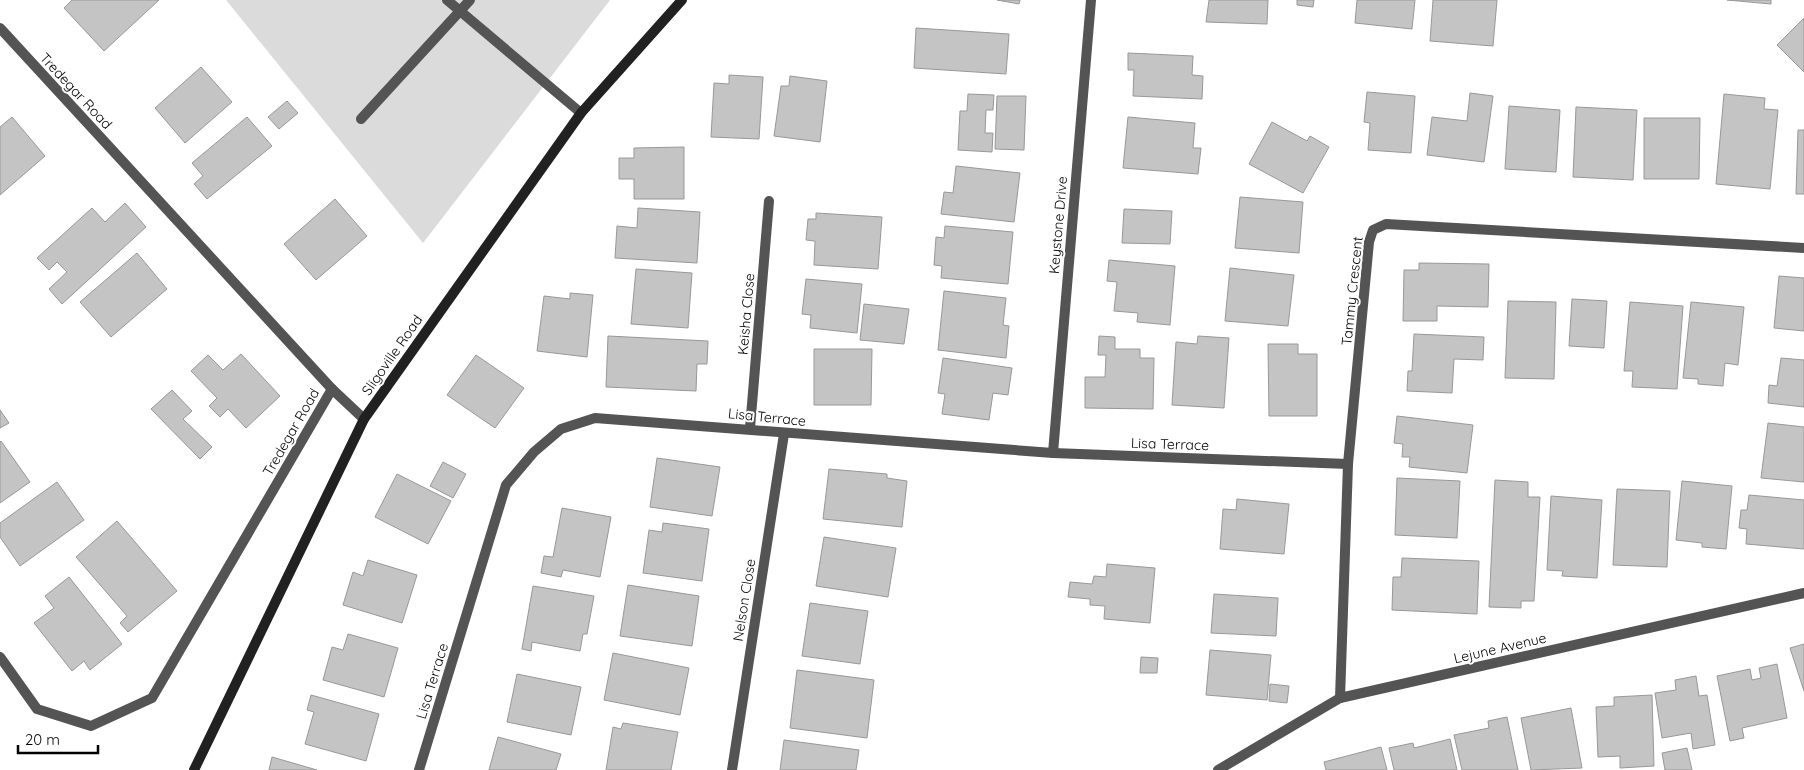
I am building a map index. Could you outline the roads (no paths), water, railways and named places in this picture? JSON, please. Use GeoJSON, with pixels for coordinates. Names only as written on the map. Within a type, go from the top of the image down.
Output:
{"type":"FeatureCollection","features":[{"type":"Feature","properties":{"kind":"street"},"geometry":{"type":"LineString","coordinates":[[447,0],[581,113]]}},
{"type":"Feature","properties":{"kind":"street"},"geometry":{"type":"LineString","coordinates":[[361,119],[470,0]]}},
{"type":"Feature","properties":{"kind":"street","name":"Sligoville Road"},"geometry":{"type":"LineString","coordinates":[[194,770],[364,419],[581,113],[682,0]]}},
{"type":"Feature","properties":{"kind":"street","name":"Keystone Drive"},"geometry":{"type":"LineString","coordinates":[[1053,453],[1091,0]]}},
{"type":"Feature","properties":{"kind":"street","name":"Tredegar Road"},"geometry":{"type":"LineString","coordinates":[[0,28],[332,389],[152,698],[91,726],[38,709],[0,657]]}},
{"type":"Feature","properties":{"kind":"street","name":"Keisha Close"},"geometry":{"type":"LineString","coordinates":[[750,428],[769,201]]}},
{"type":"Feature","properties":{"kind":"street","name":"Tammy Crescent"},"geometry":{"type":"LineString","coordinates":[[1340,698],[1348,464],[1370,234],[1379,226],[1804,248]]}},
{"type":"Feature","properties":{"kind":"street"},"geometry":{"type":"LineString","coordinates":[[332,389],[364,419]]}},
{"type":"Feature","properties":{"kind":"street","name":"Lisa Terrace"},"geometry":{"type":"LineString","coordinates":[[419,770],[506,485],[534,452],[561,429],[595,418],[750,428],[784,434],[1053,453],[1348,464]]}},
{"type":"Feature","properties":{"kind":"street","name":"Nelson Close"},"geometry":{"type":"LineString","coordinates":[[732,770],[784,434]]}},
{"type":"Feature","properties":{"kind":"street","name":"Lejune Avenue"},"geometry":{"type":"LineString","coordinates":[[1218,770],[1340,698],[1804,593]]}}]}
